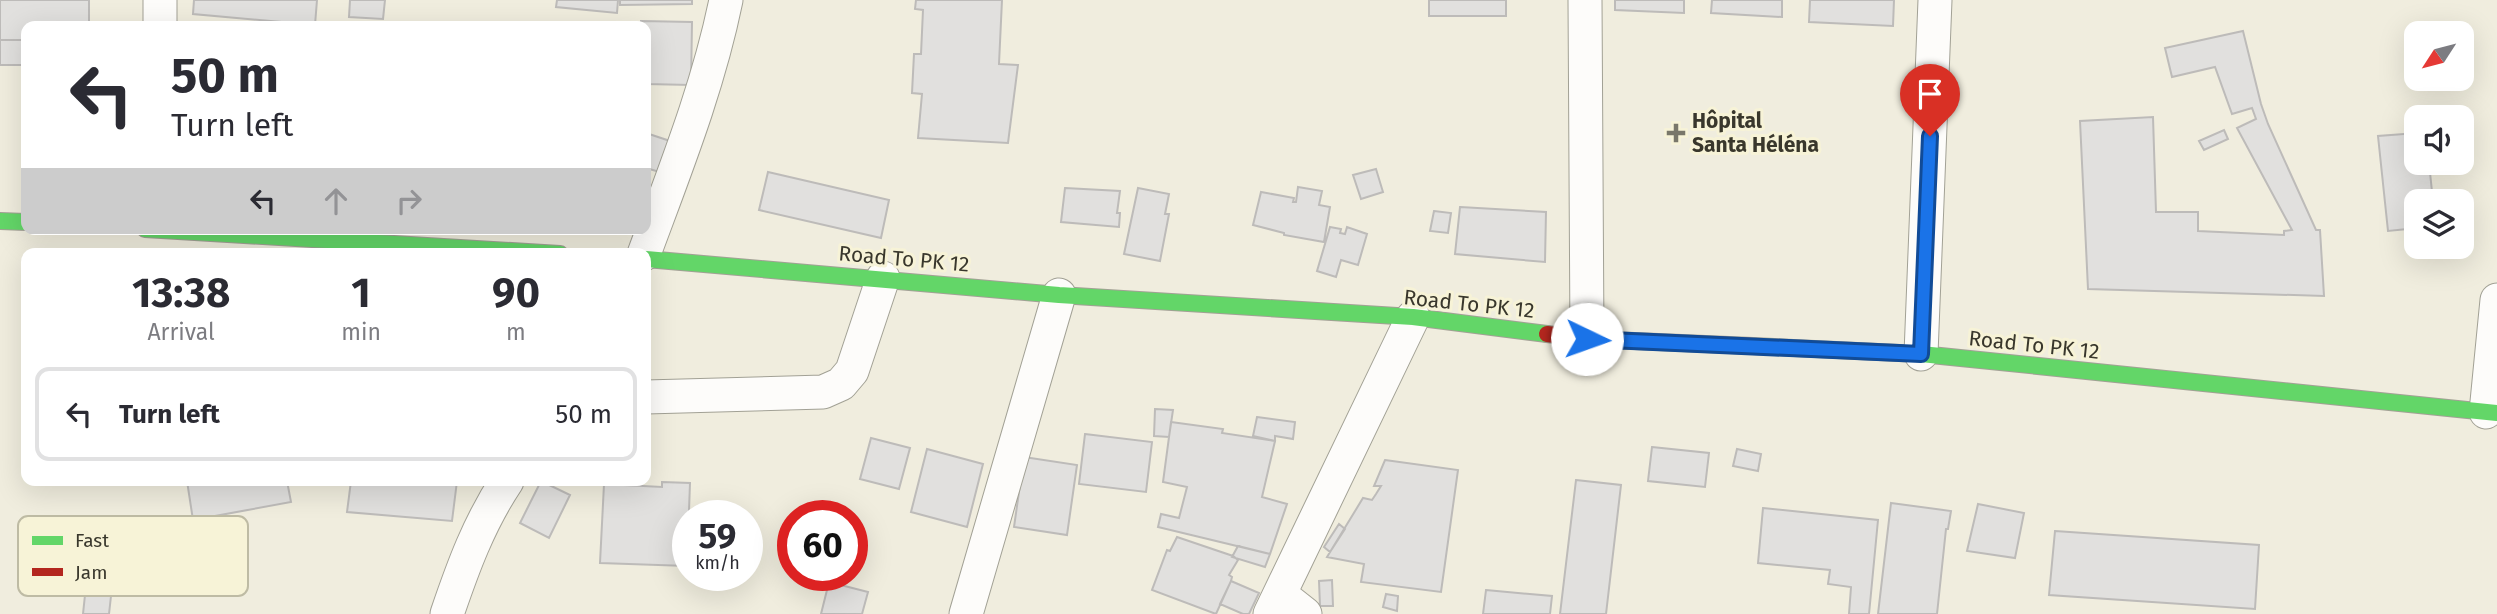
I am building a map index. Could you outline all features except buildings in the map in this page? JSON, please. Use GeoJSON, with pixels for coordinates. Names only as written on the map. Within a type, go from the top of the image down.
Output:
{"type":"FeatureCollection","features":[{"type":"Feature","properties":{"kind":"main road"},"geometry":{"type":"LineString","coordinates":[[0,220],[21,222]]}},
{"type":"Feature","properties":{"kind":"main road"},"geometry":{"type":"LineString","coordinates":[[240,235],[459,248]]}},
{"type":"Feature","properties":{"kind":"main road","name":"Road To PK 12"},"geometry":{"type":"LineString","coordinates":[[651,259],[1059,295],[1413,317],[1587,339],[1921,354],[2492,413]]}},
{"type":"Feature","properties":{"kind":"street"},"geometry":{"type":"LineString","coordinates":[[160,0],[160,21]]}},
{"type":"Feature","properties":{"kind":"street"},"geometry":{"type":"LineString","coordinates":[[646,248],[694,121],[719,36],[726,0]]}},
{"type":"Feature","properties":{"kind":"street"},"geometry":{"type":"LineString","coordinates":[[1585,0],[1587,339]]}},
{"type":"Feature","properties":{"kind":"street"},"geometry":{"type":"LineString","coordinates":[[1921,354],[1935,0]]}},
{"type":"Feature","properties":{"kind":"street"},"geometry":{"type":"LineString","coordinates":[[651,397],[823,392],[841,384],[852,371],[883,278]]}},
{"type":"Feature","properties":{"kind":"street"},"geometry":{"type":"LineString","coordinates":[[966,614],[1059,295]]}},
{"type":"Feature","properties":{"kind":"street"},"geometry":{"type":"LineString","coordinates":[[2492,413],[2497,300]]}},
{"type":"Feature","properties":{"kind":"street"},"geometry":{"type":"LineString","coordinates":[[1285,608],[1413,317]]}},
{"type":"Feature","properties":{"kind":"street"},"geometry":{"type":"LineString","coordinates":[[447,614],[468,554],[488,511],[505,486]]}},
{"type":"Feature","properties":{"kind":"traffic: fast"},"geometry":{"type":"LineString","coordinates":[[0,221],[21,222]]}},
{"type":"Feature","properties":{"kind":"traffic: fast"},"geometry":{"type":"LineString","coordinates":[[245,235],[460,248]]}},
{"type":"Feature","properties":{"kind":"traffic: fast"},"geometry":{"type":"LineString","coordinates":[[651,259],[1059,295],[1413,317],[1547,334]]}},
{"type":"Feature","properties":{"kind":"traffic: fast"},"geometry":{"type":"LineString","coordinates":[[1753,346],[1921,354],[2497,413]]}},
{"type":"Feature","properties":{"kind":"traffic: jam"},"geometry":{"type":"LineString","coordinates":[[1547,334],[1587,339],[1753,346]]}},
{"type":"Feature","properties":{"kind":"place","name":"Hôpital Santa Héléna"},"geometry":{"type":"Point","coordinates":[1676,133]}},
{"type":"Feature","properties":{"kind":"route"},"geometry":{"type":"LineString","coordinates":[[1587,339],[1921,354],[1930,136]]}}]}
